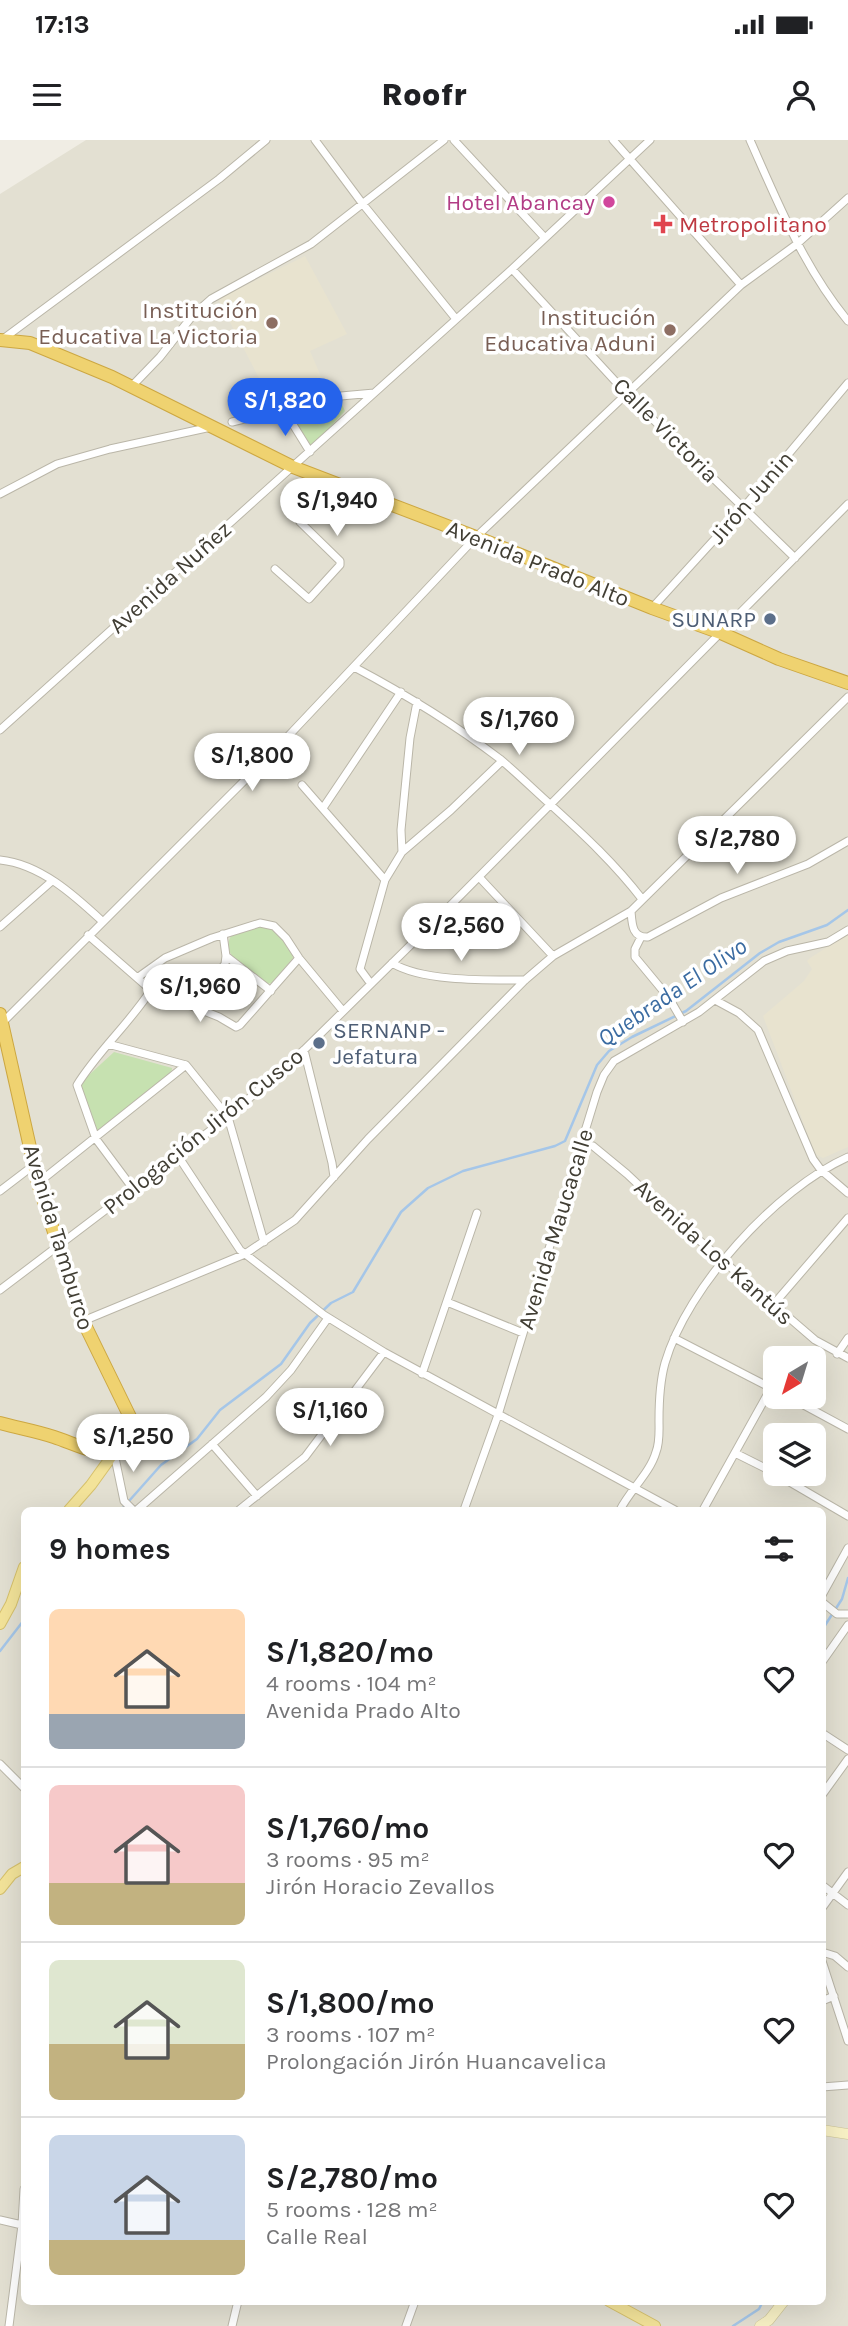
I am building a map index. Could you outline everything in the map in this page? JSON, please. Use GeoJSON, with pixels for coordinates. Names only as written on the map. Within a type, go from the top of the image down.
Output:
{"type":"FeatureCollection","features":[{"type":"Feature","properties":{"kind":"highway","name":"Avenida Prado Alto"},"geometry":{"type":"LineString","coordinates":[[0,340],[30,342],[132,386],[293,467],[652,608],[721,632],[779,659],[848,683]]}},
{"type":"Feature","properties":{"kind":"highway","name":"Avenida Tamburco"},"geometry":{"type":"LineString","coordinates":[[1,1020],[38,1184],[82,1321],[131,1419],[131,1435],[125,1447],[114,1453]]}},
{"type":"Feature","properties":{"kind":"highway"},"geometry":{"type":"LineString","coordinates":[[0,1423],[50,1436],[102,1454],[114,1453]]}},
{"type":"Feature","properties":{"kind":"main road"},"geometry":{"type":"LineString","coordinates":[[71,1507],[92,1485],[114,1453]]}},
{"type":"Feature","properties":{"kind":"main road"},"geometry":{"type":"LineString","coordinates":[[0,1625],[21,1576]]}},
{"type":"Feature","properties":{"kind":"main road"},"geometry":{"type":"LineString","coordinates":[[0,1889],[12,1874],[21,1869]]}},
{"type":"Feature","properties":{"kind":"main road"},"geometry":{"type":"LineString","coordinates":[[826,2131],[848,2134]]}},
{"type":"Feature","properties":{"kind":"main road"},"geometry":{"type":"LineString","coordinates":[[617,2305],[656,2326]]}},
{"type":"Feature","properties":{"kind":"main road"},"geometry":{"type":"LineString","coordinates":[[760,2326],[769,2320],[780,2305]]}},
{"type":"Feature","properties":{"kind":"street"},"geometry":{"type":"LineString","coordinates":[[0,340],[219,179],[266,140]]}},
{"type":"Feature","properties":{"kind":"street"},"geometry":{"type":"LineString","coordinates":[[315,140],[456,319]]}},
{"type":"Feature","properties":{"kind":"street"},"geometry":{"type":"LineString","coordinates":[[132,386],[160,357],[193,315],[211,299],[311,244],[444,140]]}},
{"type":"Feature","properties":{"kind":"street"},"geometry":{"type":"LineString","coordinates":[[454,140],[545,237]]}},
{"type":"Feature","properties":{"kind":"street"},"geometry":{"type":"LineString","coordinates":[[613,140],[741,285]]}},
{"type":"Feature","properties":{"kind":"street","name":"Avenida Nuñez"},"geometry":{"type":"LineString","coordinates":[[0,730],[512,269],[650,140]]}},
{"type":"Feature","properties":{"kind":"street"},"geometry":{"type":"LineString","coordinates":[[750,140],[797,244],[832,302],[848,321]]}},
{"type":"Feature","properties":{"kind":"street"},"geometry":{"type":"LineString","coordinates":[[1,1020],[248,777],[476,537],[741,285],[797,244],[848,198]]}},
{"type":"Feature","properties":{"kind":"street","name":"Calle Victoria"},"geometry":{"type":"LineString","coordinates":[[512,269],[627,394],[794,558]]}},
{"type":"Feature","properties":{"kind":"street","name":"Jirón Junin"},"geometry":{"type":"LineString","coordinates":[[652,608],[744,507],[848,383]]}},
{"type":"Feature","properties":{"kind":"street"},"geometry":{"type":"LineString","coordinates":[[232,422],[341,396],[374,393]]}},
{"type":"Feature","properties":{"kind":"street"},"geometry":{"type":"LineString","coordinates":[[284,410],[310,452]]}},
{"type":"Feature","properties":{"kind":"street"},"geometry":{"type":"LineString","coordinates":[[0,494],[57,464],[110,449],[212,427]]}},
{"type":"Feature","properties":{"kind":"street"},"geometry":{"type":"LineString","coordinates":[[275,569],[309,599],[340,565],[340,561],[298,517],[300,508],[322,478]]}},
{"type":"Feature","properties":{"kind":"street","name":"Prologación Jirón Cusco"},"geometry":{"type":"LineString","coordinates":[[0,1290],[228,1117],[304,1050],[848,504]]}},
{"type":"Feature","properties":{"kind":"street"},"geometry":{"type":"LineString","coordinates":[[354,667],[417,702],[464,732],[502,761],[620,869],[642,899]]}},
{"type":"Feature","properties":{"kind":"street"},"geometry":{"type":"LineString","coordinates":[[323,808],[401,692]]}},
{"type":"Feature","properties":{"kind":"street"},"geometry":{"type":"LineString","coordinates":[[82,1321],[245,1254],[295,1220],[368,1139],[525,980],[553,956],[631,911],[848,697]]}},
{"type":"Feature","properties":{"kind":"street"},"geometry":{"type":"LineString","coordinates":[[402,852],[402,817],[410,738],[417,702]]}},
{"type":"Feature","properties":{"kind":"street"},"geometry":{"type":"LineString","coordinates":[[371,984],[359,969],[385,880],[402,852],[502,761]]}},
{"type":"Feature","properties":{"kind":"street"},"geometry":{"type":"LineString","coordinates":[[302,785],[385,880]]}},
{"type":"Feature","properties":{"kind":"street"},"geometry":{"type":"LineString","coordinates":[[631,911],[633,928],[641,937],[648,937],[721,898],[808,864],[848,841]]}},
{"type":"Feature","properties":{"kind":"street"},"geometry":{"type":"LineString","coordinates":[[0,860],[36,871],[81,902],[102,921]]}},
{"type":"Feature","properties":{"kind":"street"},"geometry":{"type":"LineString","coordinates":[[479,877],[553,956]]}},
{"type":"Feature","properties":{"kind":"street"},"geometry":{"type":"LineString","coordinates":[[0,927],[52,881]]}},
{"type":"Feature","properties":{"kind":"street"},"geometry":{"type":"LineString","coordinates":[[137,978],[165,958],[223,934],[260,923],[274,926],[286,938],[343,1011]]}},
{"type":"Feature","properties":{"kind":"street","name":"Avenida Maucacalle"},"geometry":{"type":"LineString","coordinates":[[465,1507],[498,1415],[597,1092],[608,1068],[621,1055],[715,1000],[774,955],[828,942],[848,930]]}},
{"type":"Feature","properties":{"kind":"street"},"geometry":{"type":"LineString","coordinates":[[192,1006],[221,970],[226,956],[223,934]]}},
{"type":"Feature","properties":{"kind":"street"},"geometry":{"type":"LineString","coordinates":[[88,935],[151,990],[219,1017],[236,1027],[240,1026],[299,958]]}},
{"type":"Feature","properties":{"kind":"street"},"geometry":{"type":"LineString","coordinates":[[641,937],[635,949],[635,957],[682,1020]]}},
{"type":"Feature","properties":{"kind":"street"},"geometry":{"type":"LineString","coordinates":[[226,956],[271,991]]}},
{"type":"Feature","properties":{"kind":"street"},"geometry":{"type":"LineString","coordinates":[[392,963],[405,971],[431,975],[525,980]]}},
{"type":"Feature","properties":{"kind":"street"},"geometry":{"type":"LineString","coordinates":[[134,1190],[96,1139],[77,1085],[108,1044],[135,1015],[151,990]]}},
{"type":"Feature","properties":{"kind":"street"},"geometry":{"type":"LineString","coordinates":[[715,1000],[740,1013],[758,1030],[813,1159],[821,1171],[848,1193]]}},
{"type":"Feature","properties":{"kind":"street"},"geometry":{"type":"LineString","coordinates":[[108,1044],[186,1065],[228,1117],[264,1242]]}},
{"type":"Feature","properties":{"kind":"street"},"geometry":{"type":"LineString","coordinates":[[304,1050],[334,1177]]}},
{"type":"Feature","properties":{"kind":"street"},"geometry":{"type":"LineString","coordinates":[[38,1184],[186,1065]]}},
{"type":"Feature","properties":{"kind":"street","name":"Avenida Los Kantús"},"geometry":{"type":"LineString","coordinates":[[582,1144],[593,1146],[815,1340],[848,1359]]}},
{"type":"Feature","properties":{"kind":"street"},"geometry":{"type":"LineString","coordinates":[[178,1156],[240,1250],[326,1316],[422,1374],[669,1507]]}},
{"type":"Feature","properties":{"kind":"street"},"geometry":{"type":"LineString","coordinates":[[622,1507],[657,1450],[662,1380],[674,1338],[698,1293],[769,1211],[805,1181],[848,1157]]}},
{"type":"Feature","properties":{"kind":"street"},"geometry":{"type":"LineString","coordinates":[[0,1191],[34,1166]]}},
{"type":"Feature","properties":{"kind":"street"},"geometry":{"type":"LineString","coordinates":[[422,1374],[477,1213]]}},
{"type":"Feature","properties":{"kind":"street"},"geometry":{"type":"LineString","coordinates":[[773,1305],[848,1218]]}},
{"type":"Feature","properties":{"kind":"street"},"geometry":{"type":"LineString","coordinates":[[447,1302],[523,1333]]}},
{"type":"Feature","properties":{"kind":"street"},"geometry":{"type":"LineString","coordinates":[[136,1507],[266,1397],[292,1370],[326,1316]]}},
{"type":"Feature","properties":{"kind":"street"},"geometry":{"type":"LineString","coordinates":[[674,1338],[763,1384]]}},
{"type":"Feature","properties":{"kind":"street"},"geometry":{"type":"LineString","coordinates":[[837,1353],[848,1338]]}},
{"type":"Feature","properties":{"kind":"street"},"geometry":{"type":"LineString","coordinates":[[243,1507],[306,1457],[384,1352]]}},
{"type":"Feature","properties":{"kind":"street"},"geometry":{"type":"LineString","coordinates":[[705,1507],[763,1406]]}},
{"type":"Feature","properties":{"kind":"street"},"geometry":{"type":"LineString","coordinates":[[812,1409],[848,1429]]}},
{"type":"Feature","properties":{"kind":"street"},"geometry":{"type":"LineString","coordinates":[[212,1444],[257,1496]]}},
{"type":"Feature","properties":{"kind":"street"},"geometry":{"type":"LineString","coordinates":[[114,1453],[124,1501],[132,1507]]}},
{"type":"Feature","properties":{"kind":"street"},"geometry":{"type":"LineString","coordinates":[[735,1453],[763,1467]]}},
{"type":"Feature","properties":{"kind":"street"},"geometry":{"type":"LineString","coordinates":[[798,1486],[848,1516]]}},
{"type":"Feature","properties":{"kind":"street"},"geometry":{"type":"LineString","coordinates":[[826,1588],[848,1548]]}},
{"type":"Feature","properties":{"kind":"street"},"geometry":{"type":"LineString","coordinates":[[826,1607],[837,1614],[848,1614]]}},
{"type":"Feature","properties":{"kind":"street"},"geometry":{"type":"LineString","coordinates":[[826,1656],[848,1625]]}},
{"type":"Feature","properties":{"kind":"street"},"geometry":{"type":"LineString","coordinates":[[826,1736],[848,1750]]}},
{"type":"Feature","properties":{"kind":"street"},"geometry":{"type":"LineString","coordinates":[[826,1789],[848,1759]]}},
{"type":"Feature","properties":{"kind":"street"},"geometry":{"type":"LineString","coordinates":[[0,1764],[21,1785]]}},
{"type":"Feature","properties":{"kind":"street"},"geometry":{"type":"LineString","coordinates":[[826,1902],[848,1872]]}},
{"type":"Feature","properties":{"kind":"street"},"geometry":{"type":"LineString","coordinates":[[826,1888],[848,1905]]}},
{"type":"Feature","properties":{"kind":"street"},"geometry":{"type":"LineString","coordinates":[[826,1953],[835,1956],[848,1967]]}},
{"type":"Feature","properties":{"kind":"street"},"geometry":{"type":"LineString","coordinates":[[826,1973],[848,2041]]}},
{"type":"Feature","properties":{"kind":"street"},"geometry":{"type":"LineString","coordinates":[[826,1999],[834,1996]]}},
{"type":"Feature","properties":{"kind":"street"},"geometry":{"type":"LineString","coordinates":[[826,2087],[848,2085]]}},
{"type":"Feature","properties":{"kind":"street"},"geometry":{"type":"LineString","coordinates":[[0,2220],[21,2225]]}},
{"type":"Feature","properties":{"kind":"street"},"geometry":{"type":"LineString","coordinates":[[9,2326],[21,2233]]}},
{"type":"Feature","properties":{"kind":"street"},"geometry":{"type":"LineString","coordinates":[[232,2326],[237,2305]]}},
{"type":"Feature","properties":{"kind":"street"},"geometry":{"type":"LineString","coordinates":[[406,2326],[414,2305]]}},
{"type":"Feature","properties":{"kind":"shaded area"},"geometry":{"type":"Polygon","coordinates":[[[86,140],[848,140],[848,2326],[0,2326],[0,194],[86,140]]]}},
{"type":"Feature","properties":{"kind":"shaded area"},"geometry":{"type":"Polygon","coordinates":[[[305,256],[347,334],[310,351],[329,395],[275,409],[218,299],[305,256]]]}},
{"type":"Feature","properties":{"kind":"shaded area"},"geometry":{"type":"Polygon","coordinates":[[[848,934],[848,1147],[823,1158],[817,1155],[813,1148],[763,1016],[804,981],[812,969],[807,961],[810,958],[848,934]]]}},
{"type":"Feature","properties":{"kind":"green space"},"geometry":{"type":"Polygon","coordinates":[[[340,400],[345,411],[312,447],[289,412],[340,400]]]}},
{"type":"Feature","properties":{"kind":"green space"},"geometry":{"type":"Polygon","coordinates":[[[262,926],[282,937],[293,958],[272,983],[266,984],[233,958],[228,944],[231,936],[252,927],[262,926]]]}},
{"type":"Feature","properties":{"kind":"green space"},"geometry":{"type":"Polygon","coordinates":[[[114,1052],[172,1068],[171,1075],[96,1133],[78,1085],[114,1052]]]}},
{"type":"Feature","properties":{"kind":"waterway","name":"Quebrada El Olivo"},"geometry":{"type":"LineString","coordinates":[[124,1507],[161,1465],[197,1439],[220,1410],[281,1364],[310,1323],[331,1303],[353,1292],[401,1212],[428,1188],[463,1171],[565,1141],[597,1065],[609,1051],[686,1011],[760,953],[779,942],[827,925],[848,910]]}},
{"type":"Feature","properties":{"kind":"waterway"},"geometry":{"type":"LineString","coordinates":[[826,1624],[842,1599],[848,1578]]}},
{"type":"Feature","properties":{"kind":"waterway","name":"Quebrada El Olivo"},"geometry":{"type":"LineString","coordinates":[[0,1651],[21,1624]]}},
{"type":"Feature","properties":{"kind":"waterway"},"geometry":{"type":"LineString","coordinates":[[733,2326],[761,2305]]}},
{"type":"Feature","properties":{"kind":"place","name":"Hotel Abancay"},"geometry":{"type":"Point","coordinates":[609,202]}},
{"type":"Feature","properties":{"kind":"place","name":"Metropolitano"},"geometry":{"type":"Point","coordinates":[663,224]}},
{"type":"Feature","properties":{"kind":"place","name":"Institución Educativa La Victoria"},"geometry":{"type":"Point","coordinates":[272,323]}},
{"type":"Feature","properties":{"kind":"place","name":"Institución Educativa Aduni"},"geometry":{"type":"Point","coordinates":[670,330]}},
{"type":"Feature","properties":{"kind":"place","name":"SUNARP"},"geometry":{"type":"Point","coordinates":[770,619]}},
{"type":"Feature","properties":{"kind":"place","name":"SERNANP - Jefatura"},"geometry":{"type":"Point","coordinates":[319,1043]}}]}
